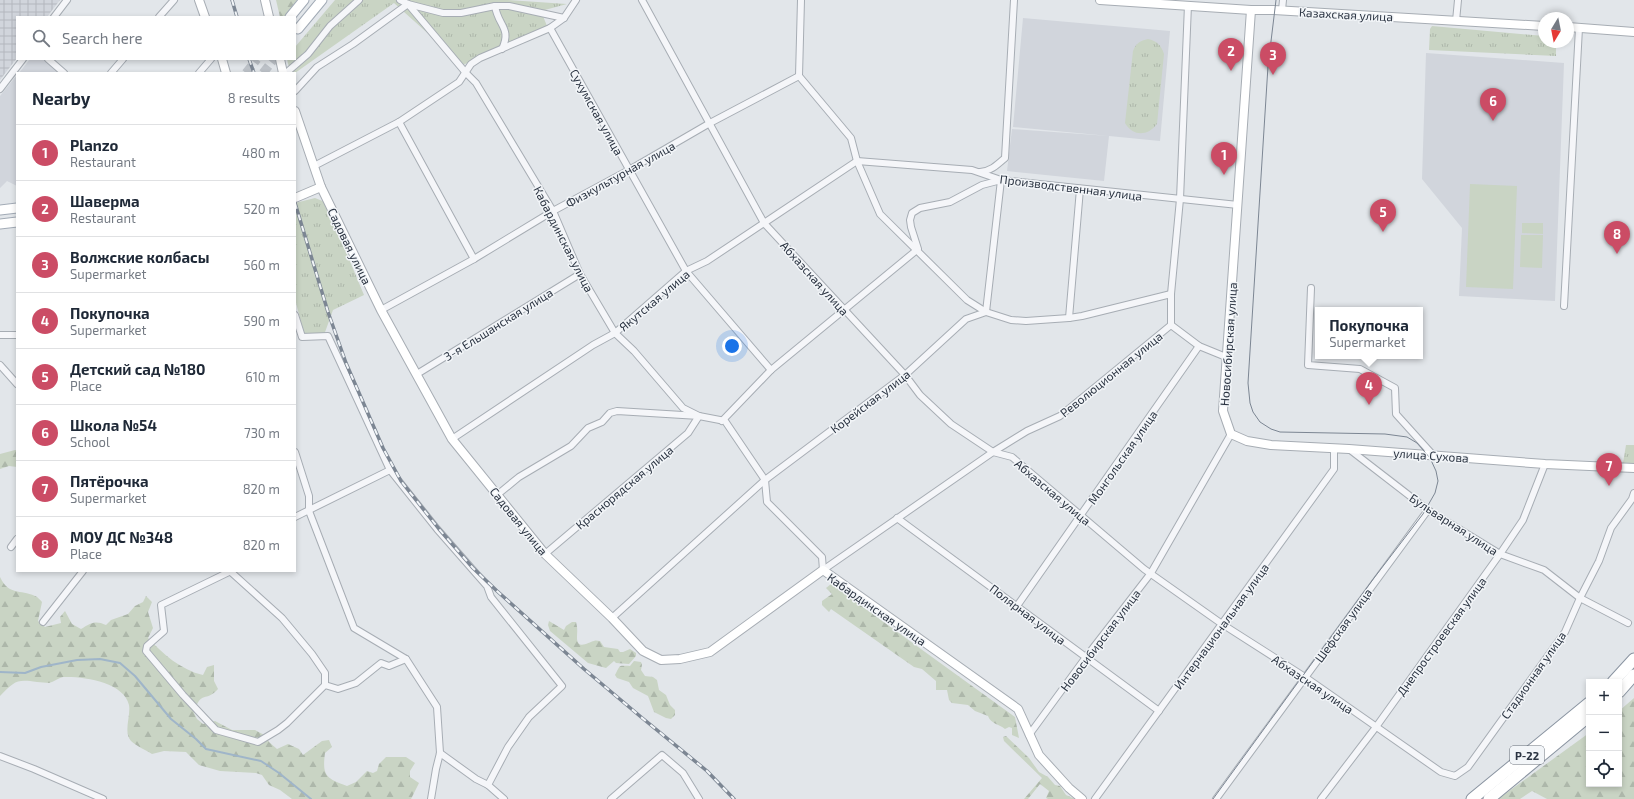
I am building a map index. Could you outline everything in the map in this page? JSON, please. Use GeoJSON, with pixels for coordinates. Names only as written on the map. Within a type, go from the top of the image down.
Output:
{"type":"FeatureCollection","features":[{"type":"Feature","properties":{"kind":"highway"},"geometry":{"type":"LineString","coordinates":[[1616,679],[1634,659]]}},
{"type":"Feature","properties":{"kind":"highway"},"geometry":{"type":"LineString","coordinates":[[1622,689],[1634,675]]}},
{"type":"Feature","properties":{"kind":"highway","name":"Р-22"},"geometry":{"type":"LineString","coordinates":[[1472,799],[1586,705]]}},
{"type":"Feature","properties":{"kind":"highway","name":"Р-22"},"geometry":{"type":"LineString","coordinates":[[1489,799],[1586,718]]}},
{"type":"Feature","properties":{"kind":"main road"},"geometry":{"type":"LineString","coordinates":[[291,16],[304,0]]}},
{"type":"Feature","properties":{"kind":"main road"},"geometry":{"type":"LineString","coordinates":[[298,29],[322,0]]}},
{"type":"Feature","properties":{"kind":"main road"},"geometry":{"type":"LineString","coordinates":[[0,210],[16,208]]}},
{"type":"Feature","properties":{"kind":"main road"},"geometry":{"type":"LineString","coordinates":[[0,224],[16,222]]}},
{"type":"Feature","properties":{"kind":"street"},"geometry":{"type":"LineString","coordinates":[[55,16],[67,0]]}},
{"type":"Feature","properties":{"kind":"street"},"geometry":{"type":"LineString","coordinates":[[160,16],[174,0]]}},
{"type":"Feature","properties":{"kind":"street"},"geometry":{"type":"LineString","coordinates":[[199,0],[205,16]]}},
{"type":"Feature","properties":{"kind":"street"},"geometry":{"type":"LineString","coordinates":[[265,0],[269,16]]}},
{"type":"Feature","properties":{"kind":"street"},"geometry":{"type":"LineString","coordinates":[[286,72],[308,54],[330,26],[359,0]]}},
{"type":"Feature","properties":{"kind":"street"},"geometry":{"type":"LineString","coordinates":[[400,0],[408,4],[443,13],[461,13],[495,6],[509,6],[564,18]]}},
{"type":"Feature","properties":{"kind":"street"},"geometry":{"type":"LineString","coordinates":[[314,166],[399,122],[459,82],[471,64],[480,58],[550,28],[564,18],[576,0]]}},
{"type":"Feature","properties":{"kind":"street","name":"Абхазская улица"},"geometry":{"type":"LineString","coordinates":[[642,0],[764,223],[905,375],[920,394],[951,424],[993,452],[1012,457],[1144,569],[1222,624],[1305,677],[1441,772],[1454,776],[1468,767]]}},
{"type":"Feature","properties":{"kind":"street"},"geometry":{"type":"LineString","coordinates":[[801,0],[799,76],[852,138],[857,161],[880,214],[918,249],[967,300],[986,312],[1011,320],[1019,320],[1082,316],[1171,294]]}},
{"type":"Feature","properties":{"kind":"street"},"geometry":{"type":"LineString","coordinates":[[978,172],[988,172],[1005,158],[1014,0]]}},
{"type":"Feature","properties":{"kind":"street","name":"Казахская улица"},"geometry":{"type":"LineString","coordinates":[[1100,0],[1538,26]]}},
{"type":"Feature","properties":{"kind":"street"},"geometry":{"type":"LineString","coordinates":[[1282,10],[1283,0]]}},
{"type":"Feature","properties":{"kind":"street"},"geometry":{"type":"LineString","coordinates":[[1456,21],[1458,0]]}},
{"type":"Feature","properties":{"kind":"street"},"geometry":{"type":"LineString","coordinates":[[296,90],[317,67],[353,44],[408,4]]}},
{"type":"Feature","properties":{"kind":"street","name":"Кабардинская улица"},"geometry":{"type":"LineString","coordinates":[[408,4],[466,73],[476,82],[553,212],[580,274],[615,333],[634,350],[683,408],[699,416],[725,421],[765,480],[767,502],[822,557],[823,570],[1018,709],[1039,755],[1069,788],[1082,799]]}},
{"type":"Feature","properties":{"kind":"street"},"geometry":{"type":"LineString","coordinates":[[495,6],[498,18],[506,30],[507,36],[502,49]]}},
{"type":"Feature","properties":{"kind":"street","name":"Революционная улица"},"geometry":{"type":"LineString","coordinates":[[823,570],[993,452],[1028,430],[1060,416],[1171,326],[1171,294],[1180,199],[1188,6]]}},
{"type":"Feature","properties":{"kind":"street","name":"Новосибирская улица"},"geometry":{"type":"LineString","coordinates":[[1029,735],[1086,657],[1151,573],[1231,434],[1223,411],[1251,10]]}},
{"type":"Feature","properties":{"kind":"street","name":"Сухумская улица"},"geometry":{"type":"LineString","coordinates":[[550,28],[686,271],[771,370]]}},
{"type":"Feature","properties":{"kind":"street"},"geometry":{"type":"LineString","coordinates":[[1574,28],[1634,32]]}},
{"type":"Feature","properties":{"kind":"street"},"geometry":{"type":"LineString","coordinates":[[1564,306],[1579,28]]}},
{"type":"Feature","properties":{"kind":"street"},"geometry":{"type":"LineString","coordinates":[[0,88],[22,60]]}},
{"type":"Feature","properties":{"kind":"street"},"geometry":{"type":"LineString","coordinates":[[49,60],[63,72]]}},
{"type":"Feature","properties":{"kind":"street"},"geometry":{"type":"LineString","coordinates":[[112,72],[122,60]]}},
{"type":"Feature","properties":{"kind":"street"},"geometry":{"type":"LineString","coordinates":[[200,72],[210,60]]}},
{"type":"Feature","properties":{"kind":"street"},"geometry":{"type":"LineString","coordinates":[[222,60],[226,72]]}},
{"type":"Feature","properties":{"kind":"street"},"geometry":{"type":"LineString","coordinates":[[280,60],[285,72]]}},
{"type":"Feature","properties":{"kind":"street","name":"Физкультурная улица"},"geometry":{"type":"LineString","coordinates":[[381,310],[474,259],[553,212],[710,123],[799,76]]}},
{"type":"Feature","properties":{"kind":"street","name":"Садовая улица"},"geometry":{"type":"LineString","coordinates":[[296,114],[321,187],[381,310],[452,439],[545,554],[612,618],[643,651],[661,660],[680,659],[710,652],[823,570]]}},
{"type":"Feature","properties":{"kind":"street"},"geometry":{"type":"LineString","coordinates":[[399,122],[474,259]]}},
{"type":"Feature","properties":{"kind":"street","name":"Производственная улица"},"geometry":{"type":"LineString","coordinates":[[857,161],[972,170],[1001,180],[1238,205]]}},
{"type":"Feature","properties":{"kind":"street","name":"Якутская улица"},"geometry":{"type":"LineString","coordinates":[[452,439],[593,345],[615,333],[686,271],[707,261],[857,161]]}},
{"type":"Feature","properties":{"kind":"street"},"geometry":{"type":"LineString","coordinates":[[918,249],[911,227],[910,220],[912,213],[920,208],[950,202],[982,185],[1001,180],[986,312]]}},
{"type":"Feature","properties":{"kind":"street"},"geometry":{"type":"LineString","coordinates":[[296,198],[321,187]]}},
{"type":"Feature","properties":{"kind":"street"},"geometry":{"type":"LineString","coordinates":[[1069,318],[1080,189]]}},
{"type":"Feature","properties":{"kind":"street"},"geometry":{"type":"LineString","coordinates":[[722,421],[771,370],[918,249]]}},
{"type":"Feature","properties":{"kind":"street","name":"3-я Ельшанская улица"},"geometry":{"type":"LineString","coordinates":[[417,374],[580,274]]}},
{"type":"Feature","properties":{"kind":"street"},"geometry":{"type":"LineString","coordinates":[[1311,288],[1308,365],[1360,369],[1395,388],[1396,414],[1433,455]]}},
{"type":"Feature","properties":{"kind":"street","name":"Корейская улица"},"geometry":{"type":"LineString","coordinates":[[612,618],[765,480],[905,375],[966,319],[986,312]]}},
{"type":"Feature","properties":{"kind":"street"},"geometry":{"type":"LineString","coordinates":[[296,318],[302,337]]}},
{"type":"Feature","properties":{"kind":"street"},"geometry":{"type":"LineString","coordinates":[[1171,326],[1199,346],[1226,357]]}},
{"type":"Feature","properties":{"kind":"street"},"geometry":{"type":"LineString","coordinates":[[0,335],[16,335]]}},
{"type":"Feature","properties":{"kind":"street"},"geometry":{"type":"LineString","coordinates":[[296,340],[302,337],[328,336],[390,470],[437,529],[487,586],[491,597],[562,686],[529,718],[508,747],[488,785]]}},
{"type":"Feature","properties":{"kind":"street","name":"Монгольская улица"},"geometry":{"type":"LineString","coordinates":[[1017,606],[1199,346]]}},
{"type":"Feature","properties":{"kind":"street"},"geometry":{"type":"LineString","coordinates":[[0,365],[16,383]]}},
{"type":"Feature","properties":{"kind":"street"},"geometry":{"type":"LineString","coordinates":[[497,495],[519,477],[571,446],[581,433],[602,422],[610,413],[617,411],[699,416]]}},
{"type":"Feature","properties":{"kind":"street","name":"Краснорядская улица"},"geometry":{"type":"LineString","coordinates":[[545,554],[688,433],[699,416]]}},
{"type":"Feature","properties":{"kind":"street","name":"улица Сухова"},"geometry":{"type":"LineString","coordinates":[[1231,434],[1247,442],[1271,445],[1349,449],[1545,464],[1634,468]]}},
{"type":"Feature","properties":{"kind":"street","name":"Интернациональная улица"},"geometry":{"type":"LineString","coordinates":[[1095,799],[1334,469],[1334,448]]}},
{"type":"Feature","properties":{"kind":"street","name":"Бульварная улица"},"geometry":{"type":"LineString","coordinates":[[1349,449],[1428,510],[1500,554],[1544,570],[1580,598],[1628,623]]}},
{"type":"Feature","properties":{"kind":"street"},"geometry":{"type":"LineString","coordinates":[[296,455],[309,496],[309,511],[354,628],[406,659],[437,707],[440,753],[436,768],[432,799]]}},
{"type":"Feature","properties":{"kind":"street","name":"Днепростроевская улица"},"geometry":{"type":"LineString","coordinates":[[1321,799],[1376,727],[1500,554],[1522,520],[1545,464]]}},
{"type":"Feature","properties":{"kind":"street"},"geometry":{"type":"LineString","coordinates":[[296,517],[390,470]]}},
{"type":"Feature","properties":{"kind":"street","name":"Стадионная улица"},"geometry":{"type":"LineString","coordinates":[[1468,767],[1564,632],[1599,561],[1611,528],[1632,499],[1634,493]]}},
{"type":"Feature","properties":{"kind":"street","name":"Шефская улица"},"geometry":{"type":"LineString","coordinates":[[1216,799],[1428,510]]}},
{"type":"Feature","properties":{"kind":"street","name":"Полярная улица"},"geometry":{"type":"LineString","coordinates":[[897,518],[1159,711]]}},
{"type":"Feature","properties":{"kind":"street"},"geometry":{"type":"LineString","coordinates":[[11,547],[16,541]]}},
{"type":"Feature","properties":{"kind":"street"},"geometry":{"type":"LineString","coordinates":[[43,622],[82,572]]}},
{"type":"Feature","properties":{"kind":"street"},"geometry":{"type":"LineString","coordinates":[[229,572],[161,604],[164,631],[147,646],[146,651],[216,730],[258,742],[278,730],[325,685],[325,673],[312,654],[287,624],[232,572]]}},
{"type":"Feature","properties":{"kind":"street"},"geometry":{"type":"LineString","coordinates":[[325,685],[338,688],[356,683],[381,663],[388,666],[406,659]]}},
{"type":"Feature","properties":{"kind":"street"},"geometry":{"type":"LineString","coordinates":[[440,753],[476,779],[488,785],[504,799]]}},
{"type":"Feature","properties":{"kind":"street"},"geometry":{"type":"LineString","coordinates":[[611,799],[662,755],[683,773],[699,799]]}},
{"type":"Feature","properties":{"kind":"street"},"geometry":{"type":"LineString","coordinates":[[0,756],[103,799]]}},
{"type":"Feature","properties":{"kind":"shaded area"},"geometry":{"type":"Polygon","coordinates":[[[0,0],[60,0],[48,16],[16,16],[16,59],[0,80],[0,0]]]}},
{"type":"Feature","properties":{"kind":"shaded area"},"geometry":{"type":"Polygon","coordinates":[[[1023,18],[1170,31],[1160,141],[1013,127],[1023,18]]]}},
{"type":"Feature","properties":{"kind":"shaded area"},"geometry":{"type":"Polygon","coordinates":[[[1426,53],[1564,63],[1555,301],[1459,296],[1462,228],[1422,179],[1426,53]]]}},
{"type":"Feature","properties":{"kind":"shaded area"},"geometry":{"type":"Polygon","coordinates":[[[29,60],[45,60],[60,72],[20,72],[29,60]]]}},
{"type":"Feature","properties":{"kind":"shaded area"},"geometry":{"type":"Polygon","coordinates":[[[16,76],[16,186],[7,181],[0,188],[0,96],[16,76]]]}},
{"type":"Feature","properties":{"kind":"shaded area"},"geometry":{"type":"Polygon","coordinates":[[[1012,129],[1109,136],[1104,181],[1007,171],[1012,129]]]}},
{"type":"Feature","properties":{"kind":"green space"},"geometry":{"type":"Polygon","coordinates":[[[276,0],[297,0],[285,16],[280,16],[276,0]]]}},
{"type":"Feature","properties":{"kind":"green space"},"geometry":{"type":"Polygon","coordinates":[[[335,0],[508,0],[567,4],[541,11],[547,26],[463,65],[394,3],[296,72],[290,72],[287,60],[296,60],[296,46],[335,0]]]}},
{"type":"Feature","properties":{"kind":"green space"},"geometry":{"type":"Polygon","coordinates":[[[1432,26],[1538,35],[1538,48],[1556,48],[1556,56],[1429,50],[1430,29],[1432,26]]]}},
{"type":"Feature","properties":{"kind":"green space"},"geometry":{"type":"Polygon","coordinates":[[[1148,39],[1158,44],[1162,48],[1164,54],[1157,124],[1145,133],[1136,133],[1128,128],[1125,123],[1133,51],[1135,46],[1148,39]]]}},
{"type":"Feature","properties":{"kind":"green space"},"geometry":{"type":"Polygon","coordinates":[[[1470,184],[1517,186],[1513,289],[1466,287],[1470,184]]]}},
{"type":"Feature","properties":{"kind":"green space"},"geometry":{"type":"Polygon","coordinates":[[[315,198],[325,202],[364,295],[333,310],[324,335],[304,334],[296,303],[296,203],[315,198]]]}},
{"type":"Feature","properties":{"kind":"green space"},"geometry":{"type":"Polygon","coordinates":[[[1522,223],[1543,223],[1543,234],[1522,233],[1522,223]]]}},
{"type":"Feature","properties":{"kind":"green space"},"geometry":{"type":"Polygon","coordinates":[[[1521,235],[1543,235],[1542,268],[1520,267],[1521,235]]]}},
{"type":"Feature","properties":{"kind":"green space"},"geometry":{"type":"Polygon","coordinates":[[[1626,445],[1634,445],[1634,464],[1623,463],[1626,445]]]}},
{"type":"Feature","properties":{"kind":"green space"},"geometry":{"type":"Polygon","coordinates":[[[16,450],[16,467],[9,466],[0,469],[0,454],[16,450]]]}},
{"type":"Feature","properties":{"kind":"green space"},"geometry":{"type":"Polygon","coordinates":[[[0,577],[3,583],[11,590],[30,594],[42,602],[38,621],[45,627],[61,623],[60,617],[65,611],[72,624],[81,629],[93,623],[106,625],[111,620],[128,614],[135,606],[143,602],[146,596],[152,602],[148,612],[153,628],[148,638],[173,661],[195,673],[203,675],[207,667],[214,665],[214,681],[218,689],[214,693],[199,701],[194,713],[197,719],[203,724],[215,721],[232,730],[255,730],[266,736],[269,742],[277,749],[288,744],[299,749],[303,755],[322,741],[329,740],[332,747],[325,753],[325,771],[334,781],[347,786],[356,782],[367,771],[373,773],[377,771],[379,764],[386,757],[406,757],[415,763],[410,771],[410,777],[419,783],[411,799],[292,799],[280,790],[269,785],[262,775],[256,773],[220,771],[199,765],[186,752],[164,751],[152,754],[133,743],[129,737],[127,729],[129,705],[126,697],[111,686],[91,679],[63,677],[49,683],[20,681],[9,687],[0,696],[0,577]]]}},
{"type":"Feature","properties":{"kind":"green space"},"geometry":{"type":"Polygon","coordinates":[[[831,584],[1015,717],[1019,738],[1012,735],[1012,728],[1009,727],[1005,729],[989,719],[988,716],[975,711],[968,705],[952,703],[949,700],[947,690],[936,690],[936,681],[922,669],[914,667],[831,609],[829,612],[822,605],[822,601],[832,594],[826,588],[831,584]]]}},
{"type":"Feature","properties":{"kind":"green space"},"geometry":{"type":"Polygon","coordinates":[[[549,621],[564,630],[566,626],[572,622],[576,622],[577,639],[579,644],[582,645],[600,641],[604,647],[618,649],[620,652],[630,649],[636,653],[636,656],[629,664],[616,663],[614,661],[606,668],[588,663],[550,631],[548,625],[549,621]]]}},
{"type":"Feature","properties":{"kind":"green space"},"geometry":{"type":"Polygon","coordinates":[[[634,661],[641,662],[641,670],[645,676],[653,677],[657,680],[659,690],[666,695],[670,705],[675,710],[675,715],[671,719],[654,712],[648,696],[633,688],[629,682],[617,678],[615,675],[620,666],[630,666],[634,661]]]}},
{"type":"Feature","properties":{"kind":"green space"},"geometry":{"type":"Polygon","coordinates":[[[1634,698],[1634,799],[1547,799],[1532,791],[1520,799],[1498,799],[1586,735],[1586,787],[1622,787],[1622,708],[1634,698]]]}},
{"type":"Feature","properties":{"kind":"green space"},"geometry":{"type":"Polygon","coordinates":[[[1006,736],[1029,758],[1039,772],[1048,777],[1055,785],[1060,786],[1066,795],[1075,799],[1048,799],[1046,798],[1049,791],[1040,784],[1028,799],[1024,799],[1042,778],[1004,741],[1003,737],[1006,736]]]}},
{"type":"Feature","properties":{"kind":"waterway"},"geometry":{"type":"LineString","coordinates":[[0,672],[25,673],[41,667],[77,660],[100,659],[120,663],[135,676],[171,719],[206,749],[261,761],[279,773],[311,799]]}},
{"type":"Feature","properties":{"kind":"tunnel"},"geometry":{"type":"LineString","coordinates":[[247,72],[256,60]]}},
{"type":"Feature","properties":{"kind":"tunnel"},"geometry":{"type":"LineString","coordinates":[[264,72],[273,60]]}},
{"type":"Feature","properties":{"kind":"tram line"},"geometry":{"type":"LineString","coordinates":[[1213,799],[1374,578],[1423,514],[1435,493],[1438,481],[1436,471],[1430,458],[1417,443],[1407,437],[1385,434],[1280,432],[1271,429],[1260,422],[1253,412],[1250,403],[1248,383],[1268,66],[1276,0]]}},
{"type":"Feature","properties":{"kind":"railway"},"geometry":{"type":"LineString","coordinates":[[232,0],[237,16]]}},
{"type":"Feature","properties":{"kind":"railway"},"geometry":{"type":"LineString","coordinates":[[249,60],[254,72]]}},
{"type":"Feature","properties":{"kind":"railway"},"geometry":{"type":"LineString","coordinates":[[296,206],[328,312],[346,363],[383,448],[401,481],[439,529],[473,568],[497,591],[584,669],[707,771],[734,799]]}},
{"type":"Feature","properties":{"kind":"place","name":"Шаверма"},"geometry":{"type":"Point","coordinates":[1231,71]}},
{"type":"Feature","properties":{"kind":"place","name":"Волжские колбасы"},"geometry":{"type":"Point","coordinates":[1273,75]}},
{"type":"Feature","properties":{"kind":"place","name":"Школа №54"},"geometry":{"type":"Point","coordinates":[1493,121]}},
{"type":"Feature","properties":{"kind":"place","name":"Planzo"},"geometry":{"type":"Point","coordinates":[1224,175]}},
{"type":"Feature","properties":{"kind":"place","name":"Детский сад №180"},"geometry":{"type":"Point","coordinates":[1383,232]}},
{"type":"Feature","properties":{"kind":"place","name":"МОУ ДС №348"},"geometry":{"type":"Point","coordinates":[1617,254]}},
{"type":"Feature","properties":{"kind":"place","name":"Покупочка"},"geometry":{"type":"Point","coordinates":[1369,405]}},
{"type":"Feature","properties":{"kind":"place","name":"Пятёрочка"},"geometry":{"type":"Point","coordinates":[1609,486]}}]}
